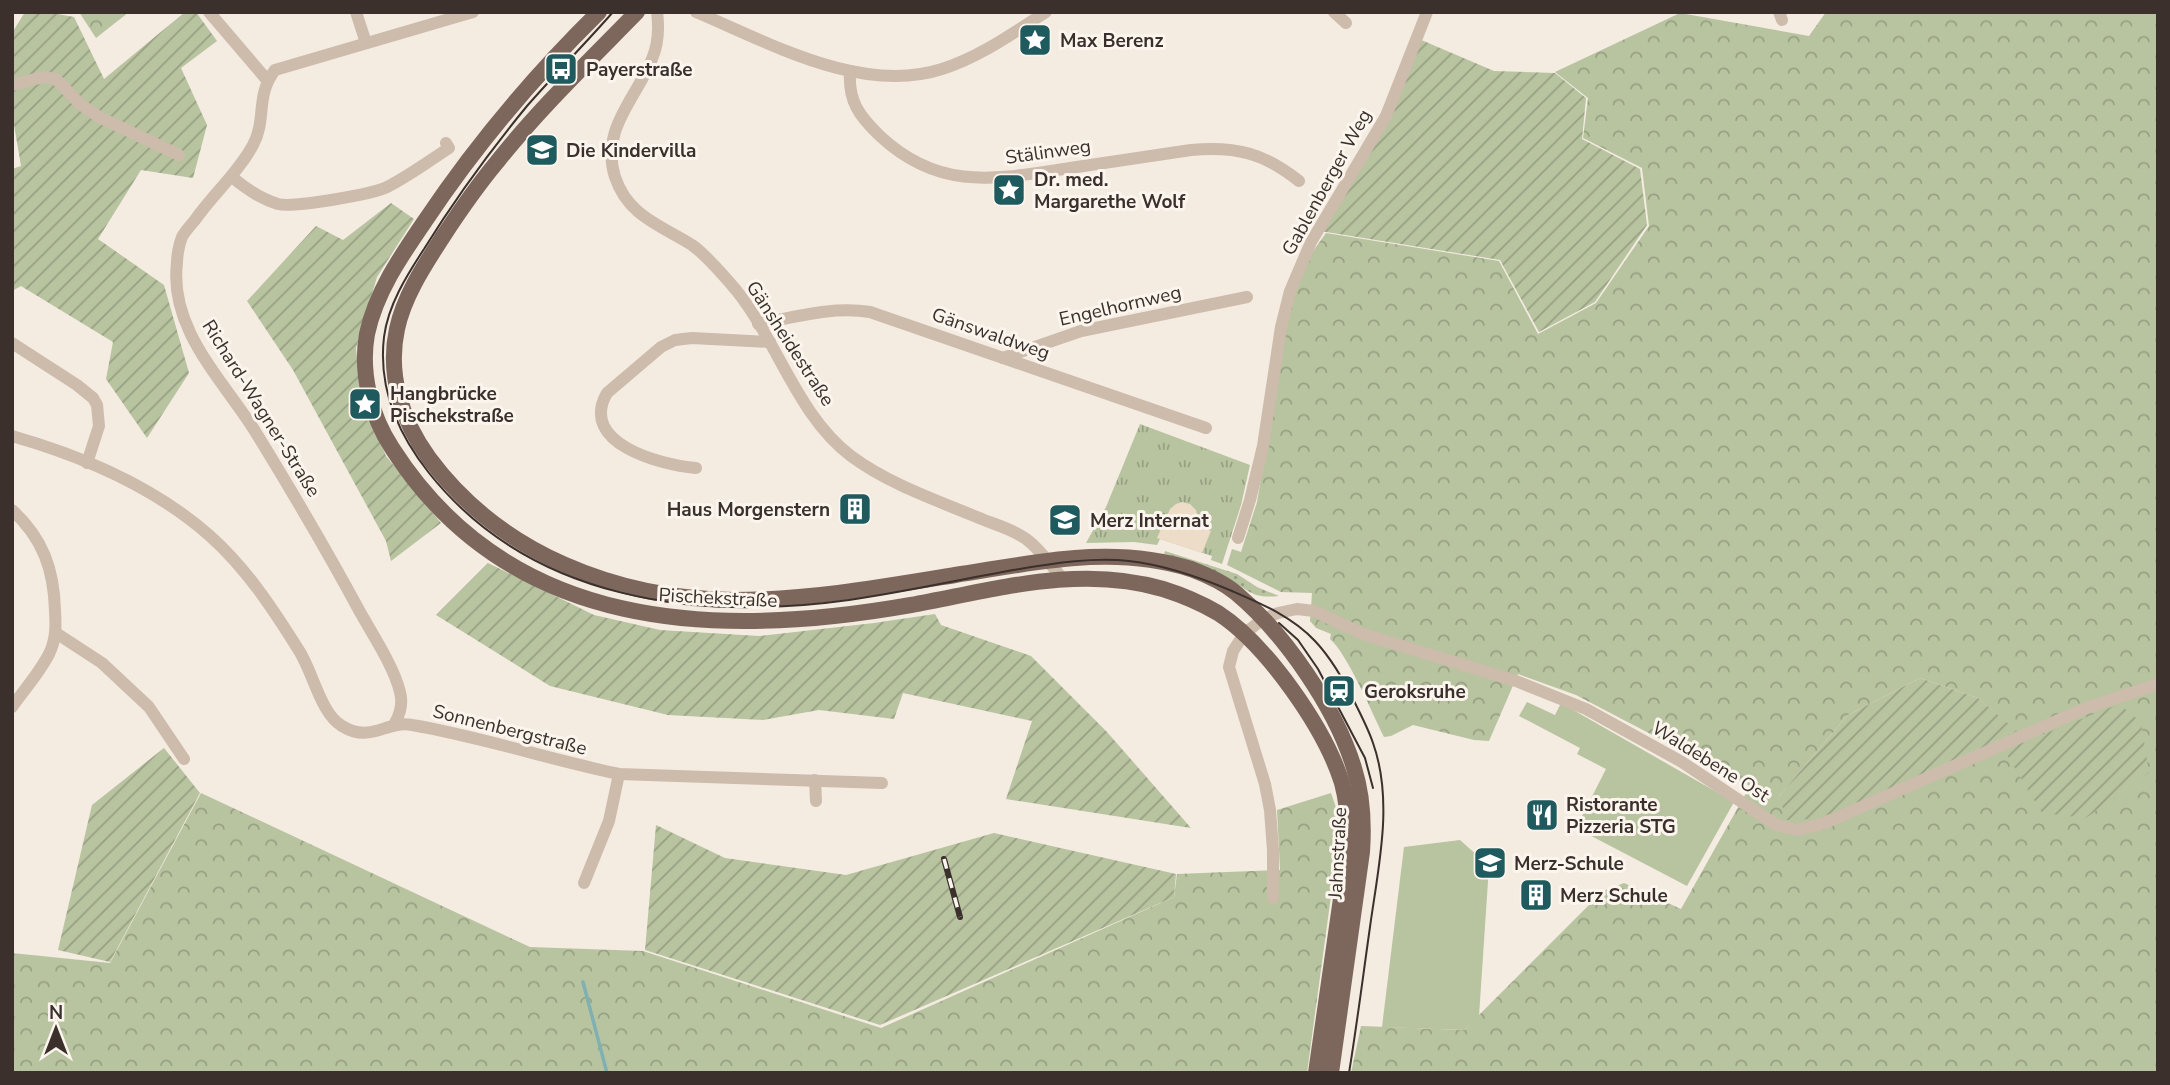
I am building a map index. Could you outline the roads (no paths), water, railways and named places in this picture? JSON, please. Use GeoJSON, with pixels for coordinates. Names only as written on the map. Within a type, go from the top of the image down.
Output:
{"type":"FeatureCollection","features":[{"type":"Feature","properties":{"kind":"main road","name":"Pischekstraße"},"geometry":{"type":"LineString","coordinates":[[599,12],[585,20],[460,171],[403,254],[383,288],[372,317],[365,360],[375,412],[386,438],[422,489],[473,538],[538,579],[610,606],[666,617],[733,622],[809,619],[876,611],[1063,579],[1092,578],[1120,579],[1181,595],[1217,613],[1244,634]]}},
{"type":"Feature","properties":{"kind":"main road","name":"Pischekstraße"},"geometry":{"type":"LineString","coordinates":[[637,12],[497,161],[433,252],[407,299],[397,328],[394,356],[399,398],[416,438],[460,495],[486,519],[550,559],[617,584],[682,597],[742,600],[813,595],[1046,560],[1113,555],[1175,565],[1220,582],[1264,619]]}},
{"type":"Feature","properties":{"kind":"main road","name":"Jahnstraße"},"geometry":{"type":"LineString","coordinates":[[1264,619],[1310,680],[1338,727],[1354,766],[1362,802],[1364,823],[1360,874],[1331,1073]]}},
{"type":"Feature","properties":{"kind":"main road","name":"Jahnstraße"},"geometry":{"type":"LineString","coordinates":[[1244,634],[1274,665],[1314,725],[1341,781],[1349,820],[1348,850],[1316,1073]]}},
{"type":"Feature","properties":{"kind":"street"},"geometry":{"type":"LineString","coordinates":[[209,12],[267,80],[275,70],[283,66],[473,12]]}},
{"type":"Feature","properties":{"kind":"street"},"geometry":{"type":"LineString","coordinates":[[356,12],[366,43]]}},
{"type":"Feature","properties":{"kind":"street"},"geometry":{"type":"LineString","coordinates":[[618,32],[639,18],[655,12]]}},
{"type":"Feature","properties":{"kind":"street","name":"Gänsheidestraße"},"geometry":{"type":"LineString","coordinates":[[655,12],[658,28],[652,60],[619,118],[611,147],[615,176],[630,205],[656,226],[694,247],[737,291],[823,428],[849,454],[896,483],[1020,535],[1063,579]]}},
{"type":"Feature","properties":{"kind":"street"},"geometry":{"type":"LineString","coordinates":[[658,28],[667,12]]}},
{"type":"Feature","properties":{"kind":"street"},"geometry":{"type":"LineString","coordinates":[[696,12],[803,57],[850,71],[902,76],[942,69],[985,51],[1046,12]]}},
{"type":"Feature","properties":{"kind":"street"},"geometry":{"type":"LineString","coordinates":[[1334,12],[1346,23]]}},
{"type":"Feature","properties":{"kind":"street","name":"Gablenberger Weg"},"geometry":{"type":"LineString","coordinates":[[1238,538],[1263,446],[1281,327],[1290,291],[1311,242],[1386,116],[1427,12]]}},
{"type":"Feature","properties":{"kind":"street","name":"Stälinweg"},"geometry":{"type":"LineString","coordinates":[[850,71],[851,97],[859,113],[872,128],[894,148],[914,161],[949,175],[992,178],[1191,150],[1227,149],[1261,157],[1283,168],[1299,181]]}},
{"type":"Feature","properties":{"kind":"street"},"geometry":{"type":"LineString","coordinates":[[12,85],[43,77],[56,79],[80,104],[99,117],[178,155]]}},
{"type":"Feature","properties":{"kind":"street","name":"Richard-Wagner-Straße"},"geometry":{"type":"LineString","coordinates":[[267,80],[262,95],[256,140],[232,177],[182,237],[176,286],[180,308],[214,375],[251,425],[319,536],[382,652],[401,696],[395,723]]}},
{"type":"Feature","properties":{"kind":"street"},"geometry":{"type":"LineString","coordinates":[[232,177],[245,188],[270,201],[294,205],[366,193],[390,185],[449,148],[446,143]]}},
{"type":"Feature","properties":{"kind":"street","name":"Engelhornweg"},"geometry":{"type":"LineString","coordinates":[[1003,358],[1082,331],[1247,297]]}},
{"type":"Feature","properties":{"kind":"street","name":"Gänswaldweg"},"geometry":{"type":"LineString","coordinates":[[758,324],[855,310],[884,316],[1206,428]]}},
{"type":"Feature","properties":{"kind":"street"},"geometry":{"type":"LineString","coordinates":[[696,468],[665,464],[616,440],[601,421],[603,400],[607,393],[661,347],[675,340],[692,338],[769,342]]}},
{"type":"Feature","properties":{"kind":"street"},"geometry":{"type":"LineString","coordinates":[[12,343],[93,398],[97,405],[99,426],[87,463]]}},
{"type":"Feature","properties":{"kind":"street","name":"Sonnenbergstraße"},"geometry":{"type":"LineString","coordinates":[[12,436],[122,478],[161,499],[191,520],[228,554],[256,587],[299,650],[327,711],[335,722],[350,730],[363,733],[381,731],[395,723],[480,738],[620,774],[881,783]]}},
{"type":"Feature","properties":{"kind":"street"},"geometry":{"type":"LineString","coordinates":[[12,510],[34,535],[50,565],[55,597],[56,634],[49,654],[12,707]]}},
{"type":"Feature","properties":{"kind":"street","name":"Waldebene Ost"},"geometry":{"type":"LineString","coordinates":[[1244,634],[1278,612],[1314,611],[1376,639],[1516,681],[1586,709],[1682,762],[1776,825],[1798,830],[1825,823],[2086,708],[2158,684]]}},
{"type":"Feature","properties":{"kind":"street"},"geometry":{"type":"LineString","coordinates":[[56,634],[102,663],[149,707],[184,759]]}},
{"type":"Feature","properties":{"kind":"street"},"geometry":{"type":"LineString","coordinates":[[1244,634],[1233,651],[1229,667],[1265,784],[1270,810],[1273,898]]}},
{"type":"Feature","properties":{"kind":"street"},"geometry":{"type":"LineString","coordinates":[[584,883],[609,821],[620,774]]}},
{"type":"Feature","properties":{"kind":"street"},"geometry":{"type":"LineString","coordinates":[[815,780],[816,801]]}},
{"type":"Feature","properties":{"kind":"waterway"},"geometry":{"type":"LineString","coordinates":[[583,982],[607,1073]]}},
{"type":"Feature","properties":{"kind":"tram line"},"geometry":{"type":"LineString","coordinates":[[613,12],[527,106],[486,158],[436,230],[394,302],[384,337],[384,374],[393,410],[418,458],[470,516],[516,550],[567,575],[620,592],[676,603],[734,607],[791,606],[870,597],[1013,570],[1114,560],[1156,565],[1194,576],[1255,601],[1287,618],[1315,641],[1344,681],[1371,738],[1383,788],[1380,858],[1349,1073]]}},
{"type":"Feature","properties":{"kind":"tram line"},"geometry":{"type":"LineString","coordinates":[[1279,623],[1298,640],[1318,669],[1365,758],[1373,788]]}},
{"type":"Feature","properties":{"kind":"railway"},"geometry":{"type":"LineString","coordinates":[[944,859],[960,917]]}},
{"type":"Feature","properties":{"kind":"place","name":"Max Berenz"},"geometry":{"type":"Point","coordinates":[1035,40]}},
{"type":"Feature","properties":{"kind":"place","name":"Payerstraße"},"geometry":{"type":"Point","coordinates":[561,69]}},
{"type":"Feature","properties":{"kind":"place","name":"Die Kindervilla"},"geometry":{"type":"Point","coordinates":[542,150]}},
{"type":"Feature","properties":{"kind":"place","name":"Dr. med. Margarethe Wolf"},"geometry":{"type":"Point","coordinates":[1009,190]}},
{"type":"Feature","properties":{"kind":"place","name":"Hangbrücke Pischekstraße"},"geometry":{"type":"Point","coordinates":[365,404]}},
{"type":"Feature","properties":{"kind":"place","name":"Haus Morgenstern"},"geometry":{"type":"Point","coordinates":[855,509]}},
{"type":"Feature","properties":{"kind":"place","name":"Merz Internat"},"geometry":{"type":"Point","coordinates":[1065,520]}},
{"type":"Feature","properties":{"kind":"place","name":"Geroksruhe"},"geometry":{"type":"Point","coordinates":[1339,691]}},
{"type":"Feature","properties":{"kind":"place","name":"Ristorante Pizzeria STG"},"geometry":{"type":"Point","coordinates":[1542,815]}},
{"type":"Feature","properties":{"kind":"place","name":"Merz-Schule"},"geometry":{"type":"Point","coordinates":[1490,863]}},
{"type":"Feature","properties":{"kind":"place","name":"Merz Schule"},"geometry":{"type":"Point","coordinates":[1536,895]}}]}
